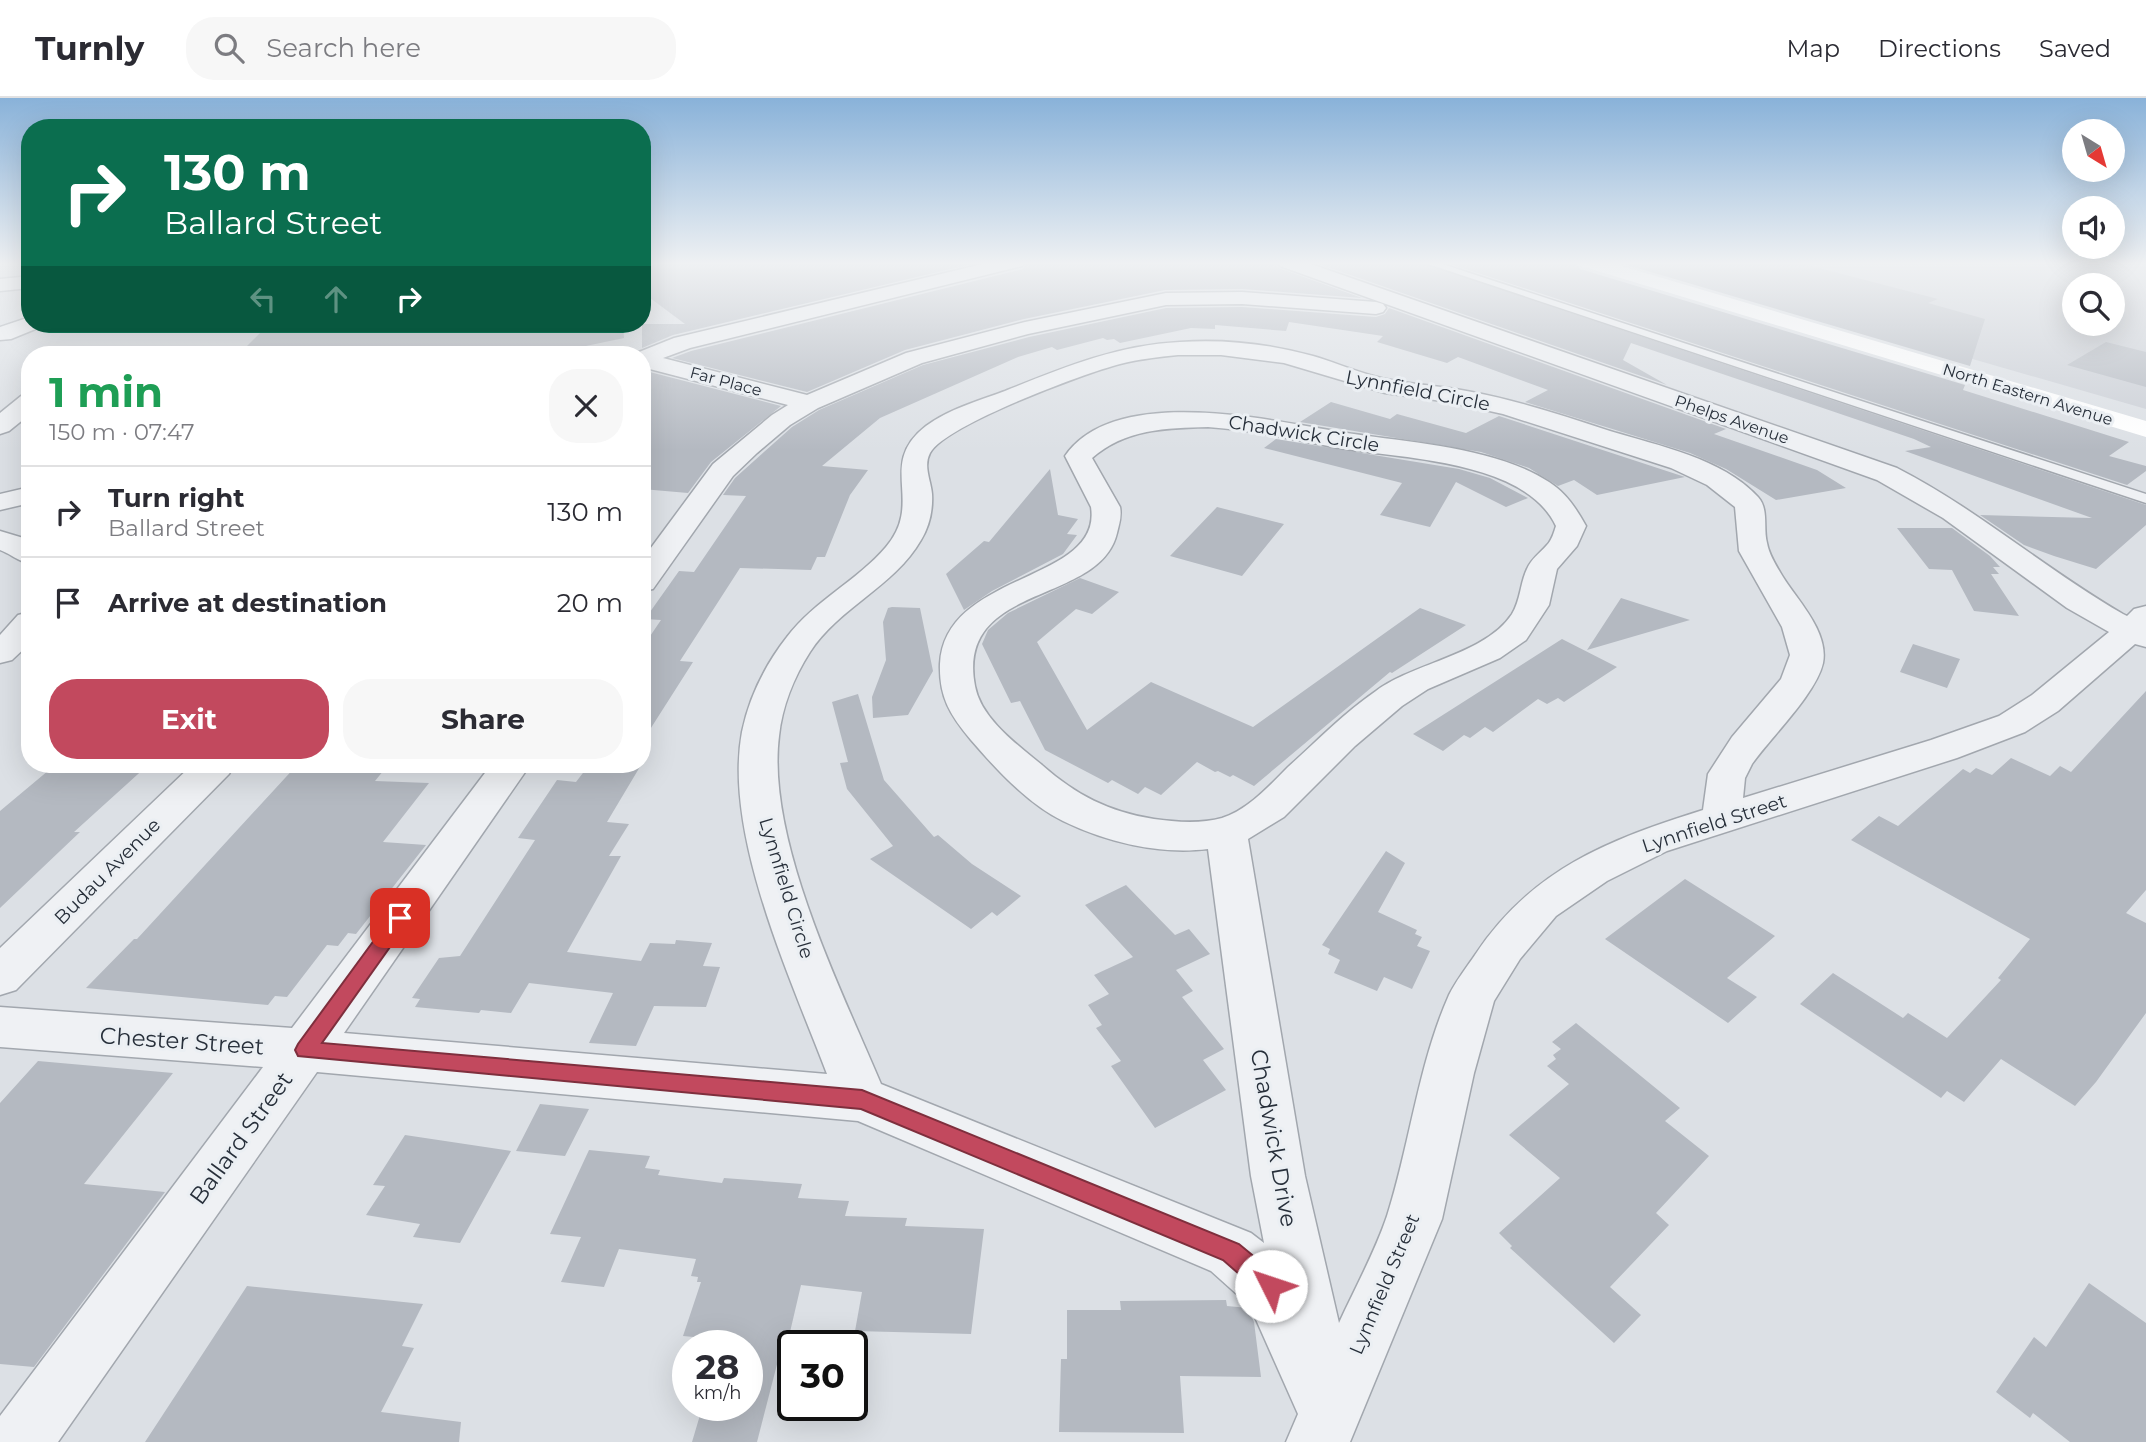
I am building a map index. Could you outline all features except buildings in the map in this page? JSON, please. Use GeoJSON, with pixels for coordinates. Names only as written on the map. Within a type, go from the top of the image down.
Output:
{"type":"FeatureCollection","features":[{"type":"Feature","properties":{"kind":"main road","name":"North Eastern Avenue"},"geometry":{"type":"LineString","coordinates":[[1798,325],[2146,429]]}},
{"type":"Feature","properties":{"kind":"street"},"geometry":{"type":"LineString","coordinates":[[651,356],[682,343],[757,325]]}},
{"type":"Feature","properties":{"kind":"street"},"geometry":{"type":"LineString","coordinates":[[651,570],[723,470],[781,420],[809,403],[914,358],[1039,325]]}},
{"type":"Feature","properties":{"kind":"street","name":"Phelps Avenue"},"geometry":{"type":"LineString","coordinates":[[1462,325],[1838,455],[1908,483],[1953,511],[2076,600],[2141,628]]}},
{"type":"Feature","properties":{"kind":"street"},"geometry":{"type":"LineString","coordinates":[[3,334],[21,327]]}},
{"type":"Feature","properties":{"kind":"street","name":"Lynnfield Circle"},"geometry":{"type":"LineString","coordinates":[[862,1100],[803,949],[774,858],[760,792],[760,738],[780,673],[802,640],[835,606],[887,562],[906,540],[918,512],[918,494],[912,461],[933,433],[959,418],[1088,366],[1140,354],[1194,349],[1234,349],[1287,356],[1362,382],[1457,396],[1514,409],[1649,451],[1729,485],[1749,504],[1752,549],[1767,578],[1803,631],[1807,659],[1798,682],[1756,730],[1726,775],[1723,816]]}},
{"type":"Feature","properties":{"kind":"street","name":"Far Place"},"geometry":{"type":"LineString","coordinates":[[651,362],[809,403]]}},
{"type":"Feature","properties":{"kind":"street"},"geometry":{"type":"LineString","coordinates":[[0,426],[21,408]]}},
{"type":"Feature","properties":{"kind":"street","name":"Chadwick Circle"},"geometry":{"type":"LineString","coordinates":[[1197,419],[1250,422],[1469,460],[1508,473],[1540,489],[1557,503],[1571,526],[1563,545],[1542,568],[1538,592],[1523,623],[1500,643],[1424,676],[1391,696],[1262,814],[1226,832],[1171,837],[1107,824],[1057,799],[1003,752],[970,713],[957,688],[955,655],[969,624],[991,605],[1044,581],[1081,560],[1102,541],[1107,514],[1099,492],[1081,471],[1078,456],[1092,442],[1111,431],[1137,424],[1197,419]]}},
{"type":"Feature","properties":{"kind":"street"},"geometry":{"type":"LineString","coordinates":[[0,502],[21,497]]}},
{"type":"Feature","properties":{"kind":"street"},"geometry":{"type":"LineString","coordinates":[[0,540],[21,547]]}},
{"type":"Feature","properties":{"kind":"street","name":"Lynnfield Street"},"geometry":{"type":"LineString","coordinates":[[1327,1432],[1413,1219],[1449,1073],[1472,997],[1504,947],[1541,905],[1592,870],[1653,841],[1723,816],[1829,786],[2012,724],[2045,704],[2141,628]]}},
{"type":"Feature","properties":{"kind":"street"},"geometry":{"type":"LineString","coordinates":[[0,653],[21,634]]}},
{"type":"Feature","properties":{"kind":"street","name":"Budau Avenue"},"geometry":{"type":"LineString","coordinates":[[0,977],[207,773]]}},
{"type":"Feature","properties":{"kind":"street","name":"Ballard Street"},"geometry":{"type":"LineString","coordinates":[[20,1442],[505,773]]}},
{"type":"Feature","properties":{"kind":"street","name":"Chadwick Drive"},"geometry":{"type":"LineString","coordinates":[[1226,832],[1278,1176],[1327,1432]]}},
{"type":"Feature","properties":{"kind":"street","name":"Chester Street"},"geometry":{"type":"LineString","coordinates":[[0,1027],[305,1050],[862,1100],[1231,1252],[1271,1286],[1327,1432]]}},
{"type":"Feature","properties":{"kind":"lane"},"geometry":{"type":"LineString","coordinates":[[1617,325],[2146,499]]}},
{"type":"Feature","properties":{"kind":"shaded area"},"geometry":{"type":"Polygon","coordinates":[[[1854,325],[2062,325],[2062,336],[2125,336],[2125,325],[2146,325],[2146,409],[1854,325]]]}},
{"type":"Feature","properties":{"kind":"route"},"geometry":{"type":"LineString","coordinates":[[400,918],[305,1050],[862,1100],[1231,1252],[1271,1286]]}}]}
